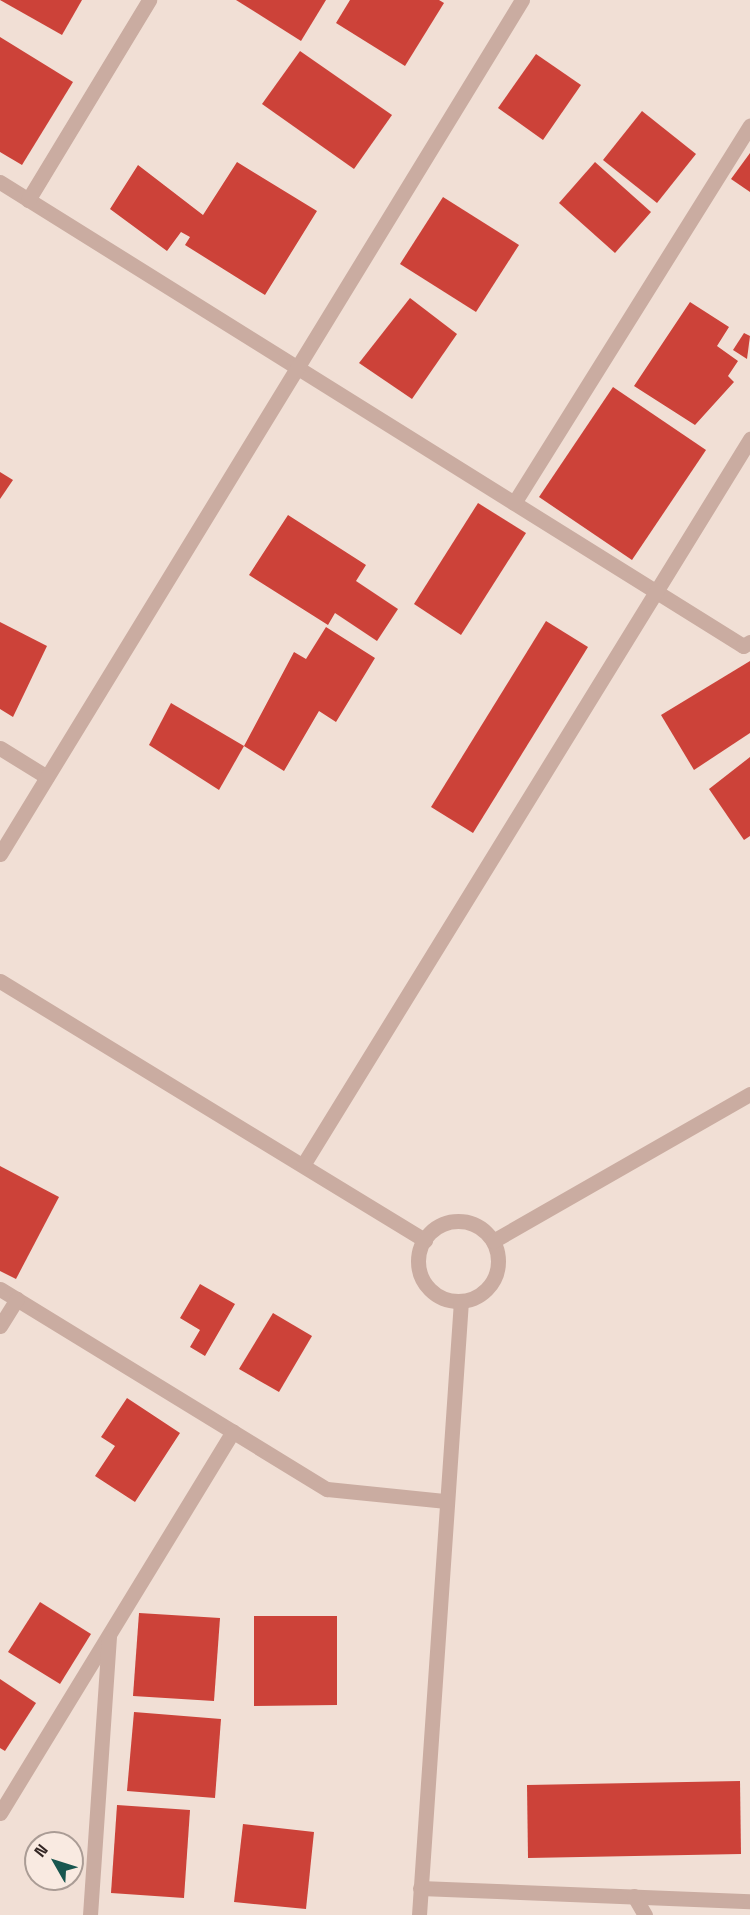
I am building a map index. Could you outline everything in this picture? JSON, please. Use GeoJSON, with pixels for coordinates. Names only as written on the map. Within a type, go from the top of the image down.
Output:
{"type":"FeatureCollection","features":[{"type":"Feature","properties":{"kind":"street"},"geometry":{"type":"LineString","coordinates":[[28,200],[149,0]]}},
{"type":"Feature","properties":{"kind":"street"},"geometry":{"type":"LineString","coordinates":[[0,854],[522,0]]}},
{"type":"Feature","properties":{"kind":"street"},"geometry":{"type":"LineString","coordinates":[[514,503],[750,126]]}},
{"type":"Feature","properties":{"kind":"street"},"geometry":{"type":"LineString","coordinates":[[0,182],[743,646],[750,642]]}},
{"type":"Feature","properties":{"kind":"street"},"geometry":{"type":"LineString","coordinates":[[303,1165],[750,439]]}},
{"type":"Feature","properties":{"kind":"street"},"geometry":{"type":"LineString","coordinates":[[0,748],[47,777]]}},
{"type":"Feature","properties":{"kind":"street"},"geometry":{"type":"LineString","coordinates":[[0,981],[425,1240]]}},
{"type":"Feature","properties":{"kind":"street"},"geometry":{"type":"LineString","coordinates":[[493,1241],[750,1094]]}},
{"type":"Feature","properties":{"kind":"street"},"geometry":{"type":"LineString","coordinates":[[459,1222],[484,1231],[493,1241],[498,1261],[494,1280],[473,1298],[460,1301],[440,1296],[424,1282],[419,1261],[425,1240],[434,1230],[459,1222]]}},
{"type":"Feature","properties":{"kind":"street"},"geometry":{"type":"LineString","coordinates":[[0,1289],[327,1489],[447,1501]]}},
{"type":"Feature","properties":{"kind":"street"},"geometry":{"type":"LineString","coordinates":[[0,1326],[17,1299]]}},
{"type":"Feature","properties":{"kind":"street"},"geometry":{"type":"LineString","coordinates":[[418,1915],[460,1301]]}},
{"type":"Feature","properties":{"kind":"street"},"geometry":{"type":"LineString","coordinates":[[0,1813],[233,1432]]}},
{"type":"Feature","properties":{"kind":"street"},"geometry":{"type":"LineString","coordinates":[[90,1915],[109,1634]]}},
{"type":"Feature","properties":{"kind":"street"},"geometry":{"type":"LineString","coordinates":[[420,1888],[750,1901]]}},
{"type":"Feature","properties":{"kind":"street"},"geometry":{"type":"LineString","coordinates":[[634,1896],[645,1915]]}},
{"type":"Feature","properties":{"kind":"building"},"geometry":{"type":"Polygon","coordinates":[[[0,0],[82,0],[62,35],[0,0]]]}},
{"type":"Feature","properties":{"kind":"building"},"geometry":{"type":"Polygon","coordinates":[[[236,0],[326,0],[301,41],[236,0]]]}},
{"type":"Feature","properties":{"kind":"building"},"geometry":{"type":"Polygon","coordinates":[[[350,0],[439,0],[444,3],[405,66],[336,23],[350,0]]]}},
{"type":"Feature","properties":{"kind":"building"},"geometry":{"type":"Polygon","coordinates":[[[0,37],[73,82],[22,165],[0,152],[0,37]]]}},
{"type":"Feature","properties":{"kind":"building"},"geometry":{"type":"Polygon","coordinates":[[[300,51],[392,115],[354,169],[262,104],[300,51]]]}},
{"type":"Feature","properties":{"kind":"building"},"geometry":{"type":"Polygon","coordinates":[[[536,54],[581,85],[543,140],[498,108],[536,54]]]}},
{"type":"Feature","properties":{"kind":"building"},"geometry":{"type":"Polygon","coordinates":[[[642,111],[696,154],[657,203],[603,160],[642,111]]]}},
{"type":"Feature","properties":{"kind":"building"},"geometry":{"type":"Polygon","coordinates":[[[750,153],[750,192],[731,179],[750,153]]]}},
{"type":"Feature","properties":{"kind":"building"},"geometry":{"type":"Polygon","coordinates":[[[237,162],[317,211],[265,295],[185,245],[190,237],[181,232],[167,251],[110,209],[138,165],[203,215],[237,162]]]}},
{"type":"Feature","properties":{"kind":"building"},"geometry":{"type":"Polygon","coordinates":[[[595,162],[651,212],[615,253],[559,203],[595,162]]]}},
{"type":"Feature","properties":{"kind":"building"},"geometry":{"type":"Polygon","coordinates":[[[443,197],[519,245],[476,312],[400,264],[443,197]]]}},
{"type":"Feature","properties":{"kind":"building"},"geometry":{"type":"Polygon","coordinates":[[[410,298],[457,334],[412,399],[359,363],[410,298]]]}},
{"type":"Feature","properties":{"kind":"building"},"geometry":{"type":"Polygon","coordinates":[[[690,302],[729,327],[717,346],[738,361],[728,376],[734,382],[695,425],[634,386],[690,302]]]}},
{"type":"Feature","properties":{"kind":"building"},"geometry":{"type":"Polygon","coordinates":[[[744,333],[750,336],[747,359],[733,350],[744,333]]]}},
{"type":"Feature","properties":{"kind":"building"},"geometry":{"type":"Polygon","coordinates":[[[613,387],[706,450],[632,560],[539,497],[613,387]]]}},
{"type":"Feature","properties":{"kind":"building"},"geometry":{"type":"Polygon","coordinates":[[[0,472],[13,480],[0,499],[0,472]]]}},
{"type":"Feature","properties":{"kind":"building"},"geometry":{"type":"Polygon","coordinates":[[[478,503],[526,533],[461,635],[414,604],[478,503]]]}},
{"type":"Feature","properties":{"kind":"building"},"geometry":{"type":"Polygon","coordinates":[[[288,515],[366,565],[356,581],[398,609],[377,641],[335,613],[328,625],[249,575],[288,515]]]}},
{"type":"Feature","properties":{"kind":"building"},"geometry":{"type":"Polygon","coordinates":[[[546,621],[588,647],[473,833],[431,807],[546,621]]]}},
{"type":"Feature","properties":{"kind":"building"},"geometry":{"type":"Polygon","coordinates":[[[0,622],[47,646],[13,717],[0,709],[0,622]]]}},
{"type":"Feature","properties":{"kind":"building"},"geometry":{"type":"Polygon","coordinates":[[[326,627],[375,658],[336,722],[319,711],[284,771],[244,746],[294,652],[306,659],[326,627]]]}},
{"type":"Feature","properties":{"kind":"building"},"geometry":{"type":"Polygon","coordinates":[[[750,661],[750,733],[694,770],[661,715],[750,661]]]}},
{"type":"Feature","properties":{"kind":"building"},"geometry":{"type":"Polygon","coordinates":[[[171,703],[244,746],[219,790],[149,745],[171,703]]]}},
{"type":"Feature","properties":{"kind":"building"},"geometry":{"type":"Polygon","coordinates":[[[750,757],[750,836],[744,840],[709,789],[750,757]]]}},
{"type":"Feature","properties":{"kind":"building"},"geometry":{"type":"Polygon","coordinates":[[[0,1166],[59,1197],[16,1279],[0,1271],[0,1166]]]}},
{"type":"Feature","properties":{"kind":"building"},"geometry":{"type":"Polygon","coordinates":[[[200,1284],[235,1304],[205,1356],[190,1347],[200,1330],[180,1318],[200,1284]]]}},
{"type":"Feature","properties":{"kind":"building"},"geometry":{"type":"Polygon","coordinates":[[[273,1313],[312,1336],[279,1392],[239,1369],[273,1313]]]}},
{"type":"Feature","properties":{"kind":"building"},"geometry":{"type":"Polygon","coordinates":[[[127,1398],[180,1433],[135,1502],[95,1476],[115,1446],[101,1437],[127,1398]]]}},
{"type":"Feature","properties":{"kind":"building"},"geometry":{"type":"Polygon","coordinates":[[[40,1602],[91,1634],[60,1684],[8,1652],[40,1602]]]}},
{"type":"Feature","properties":{"kind":"building"},"geometry":{"type":"Polygon","coordinates":[[[139,1613],[220,1618],[214,1701],[133,1696],[139,1613]]]}},
{"type":"Feature","properties":{"kind":"building"},"geometry":{"type":"Polygon","coordinates":[[[254,1616],[337,1616],[337,1705],[254,1706],[254,1616]]]}},
{"type":"Feature","properties":{"kind":"building"},"geometry":{"type":"Polygon","coordinates":[[[0,1679],[36,1703],[5,1751],[0,1748],[0,1679]]]}},
{"type":"Feature","properties":{"kind":"building"},"geometry":{"type":"Polygon","coordinates":[[[134,1712],[221,1719],[215,1798],[127,1791],[134,1712]]]}},
{"type":"Feature","properties":{"kind":"building"},"geometry":{"type":"Polygon","coordinates":[[[740,1781],[741,1854],[528,1858],[527,1785],[740,1781]]]}},
{"type":"Feature","properties":{"kind":"building"},"geometry":{"type":"Polygon","coordinates":[[[117,1805],[190,1810],[184,1898],[111,1893],[117,1805]]]}},
{"type":"Feature","properties":{"kind":"building"},"geometry":{"type":"Polygon","coordinates":[[[243,1824],[314,1832],[306,1909],[234,1902],[243,1824]]]}}]}
